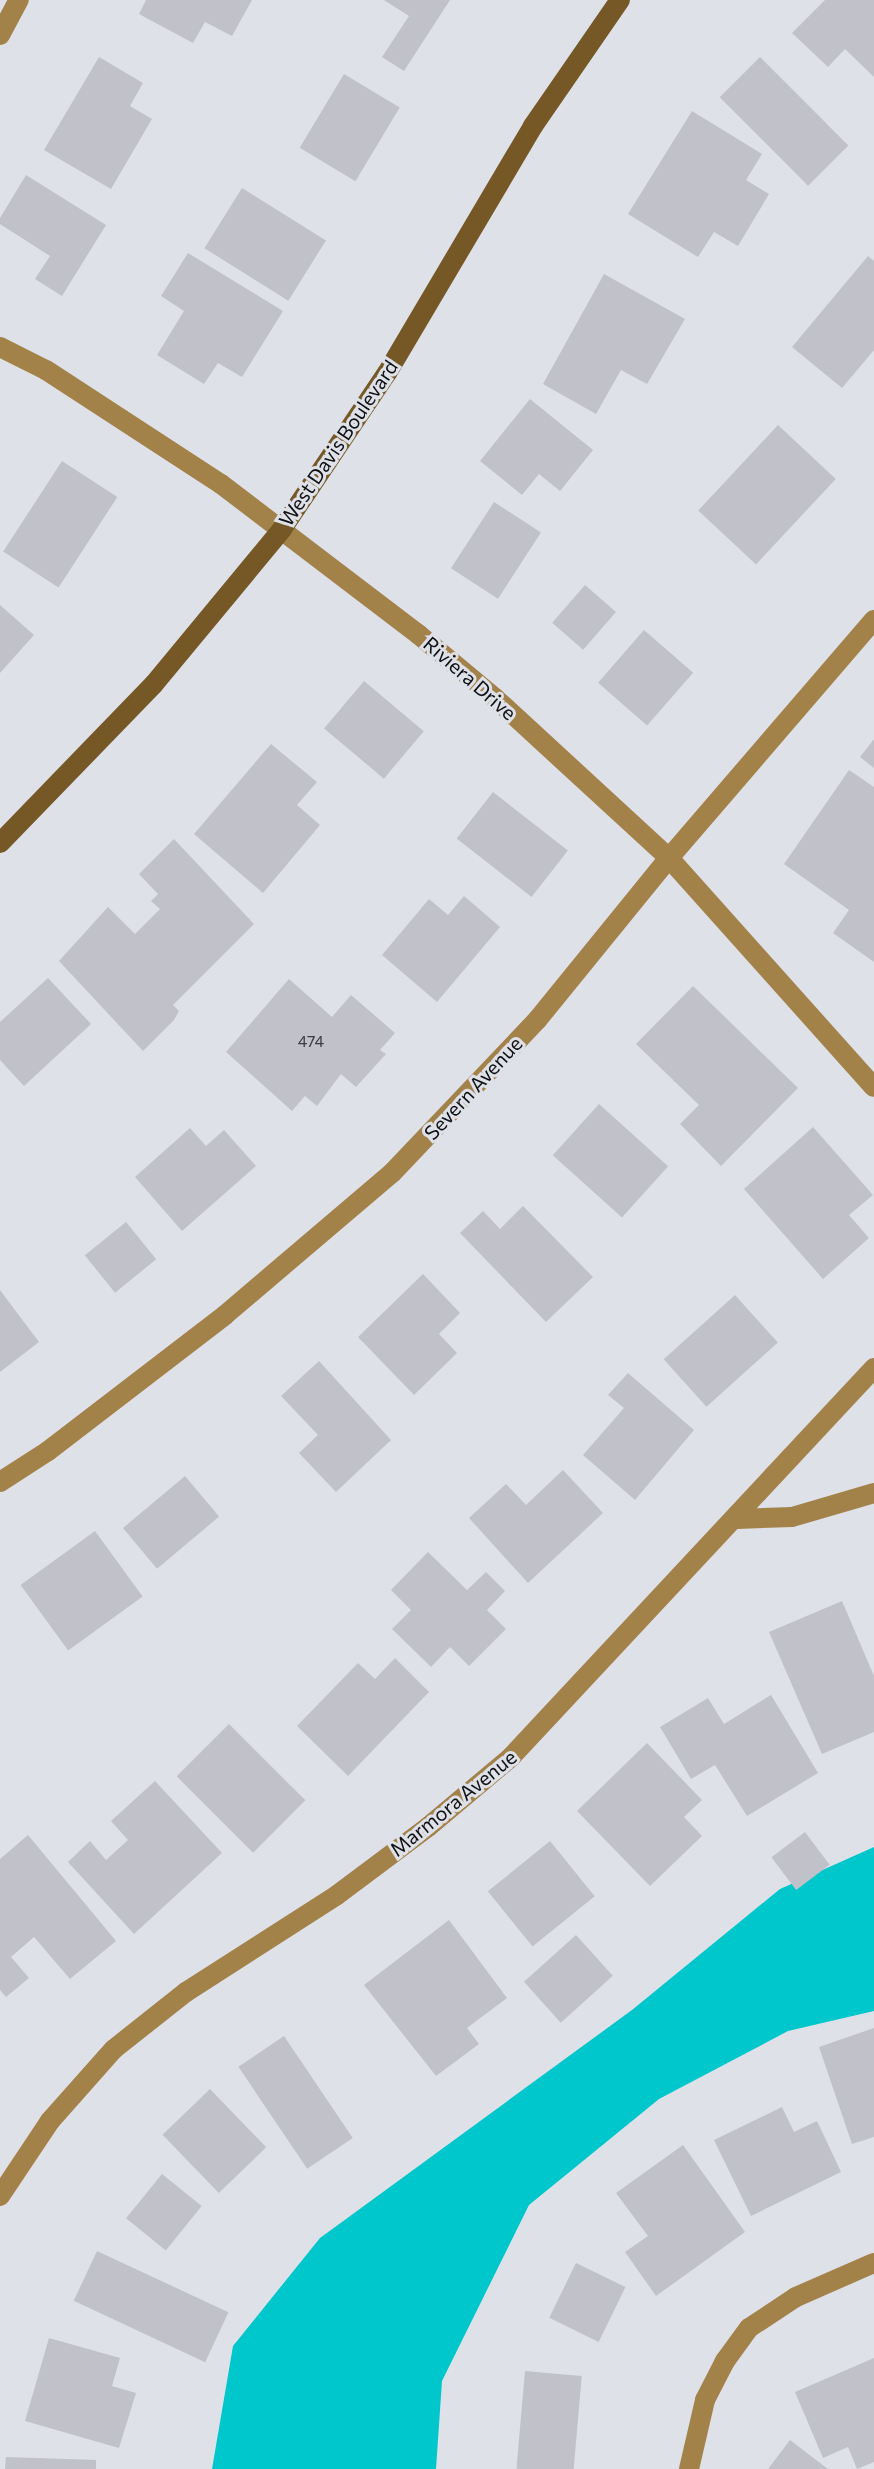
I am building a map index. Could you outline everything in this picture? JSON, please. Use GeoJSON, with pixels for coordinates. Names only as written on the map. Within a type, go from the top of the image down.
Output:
{"type":"FeatureCollection","features":[{"type":"Feature","properties":{"kind":"street"},"geometry":{"type":"LineString","coordinates":[[0,35],[19,0]]}},
{"type":"Feature","properties":{"kind":"street","name":"West Davis Boulevard"},"geometry":{"type":"LineString","coordinates":[[0,843],[154,684],[282,529],[387,373],[533,126],[620,0]]}},
{"type":"Feature","properties":{"kind":"street","name":"Riviera Drive"},"geometry":{"type":"LineString","coordinates":[[0,347],[46,370],[221,484],[495,698],[669,858],[874,1087]]}},
{"type":"Feature","properties":{"kind":"street","name":"Severn Avenue"},"geometry":{"type":"LineString","coordinates":[[0,1482],[48,1451],[225,1315],[392,1173],[538,1019],[669,858],[874,620]]}},
{"type":"Feature","properties":{"kind":"street","name":"Marmora Avenue"},"geometry":{"type":"LineString","coordinates":[[0,2196],[50,2121],[114,2049],[186,1992],[337,1895],[428,1827],[511,1757],[737,1519],[798,1446],[874,1368]]}},
{"type":"Feature","properties":{"kind":"street"},"geometry":{"type":"LineString","coordinates":[[737,1519],[792,1517],[874,1493]]}},
{"type":"Feature","properties":{"kind":"street"},"geometry":{"type":"LineString","coordinates":[[689,2469],[705,2400],[725,2361],[749,2328],[796,2297],[874,2263]]}},
{"type":"Feature","properties":{"kind":"water"},"geometry":{"type":"Polygon","coordinates":[[[874,1847],[874,2011],[788,2031],[659,2099],[529,2205],[442,2381],[436,2469],[212,2469],[233,2346],[320,2238],[632,2010],[780,1889],[874,1847]]]}},
{"type":"Feature","properties":{"kind":"building"},"geometry":{"type":"Polygon","coordinates":[[[146,0],[252,0],[232,36],[205,22],[193,43],[139,14],[146,0]]]}},
{"type":"Feature","properties":{"kind":"building"},"geometry":{"type":"Polygon","coordinates":[[[384,0],[450,0],[404,71],[382,57],[409,16],[384,0]]]}},
{"type":"Feature","properties":{"kind":"building"},"geometry":{"type":"Polygon","coordinates":[[[825,0],[874,0],[874,77],[845,49],[828,67],[792,33],[825,0]]]}},
{"type":"Feature","properties":{"kind":"building"},"geometry":{"type":"Polygon","coordinates":[[[99,57],[143,83],[130,106],[152,119],[111,189],[44,150],[99,57]]]}},
{"type":"Feature","properties":{"kind":"building"},"geometry":{"type":"Polygon","coordinates":[[[760,57],[848,145],[808,186],[720,97],[760,57]]]}},
{"type":"Feature","properties":{"kind":"building"},"geometry":{"type":"Polygon","coordinates":[[[344,74],[400,107],[355,181],[300,148],[344,74]]]}},
{"type":"Feature","properties":{"kind":"building"},"geometry":{"type":"Polygon","coordinates":[[[692,111],[762,154],[746,180],[769,194],[738,246],[714,232],[698,257],[628,214],[692,111]]]}},
{"type":"Feature","properties":{"kind":"building"},"geometry":{"type":"Polygon","coordinates":[[[26,175],[106,225],[62,296],[35,279],[50,256],[0,224],[0,218],[26,175]]]}},
{"type":"Feature","properties":{"kind":"building"},"geometry":{"type":"Polygon","coordinates":[[[242,188],[326,240],[288,301],[204,248],[242,188]]]}},
{"type":"Feature","properties":{"kind":"building"},"geometry":{"type":"Polygon","coordinates":[[[188,253],[283,311],[242,377],[218,363],[204,384],[157,355],[184,311],[161,296],[188,253]]]}},
{"type":"Feature","properties":{"kind":"building"},"geometry":{"type":"Polygon","coordinates":[[[868,256],[874,261],[874,350],[842,388],[792,347],[868,256]]]}},
{"type":"Feature","properties":{"kind":"building"},"geometry":{"type":"Polygon","coordinates":[[[604,274],[685,319],[647,384],[621,370],[596,414],[543,384],[604,274]]]}},
{"type":"Feature","properties":{"kind":"building"},"geometry":{"type":"Polygon","coordinates":[[[530,399],[593,450],[560,491],[539,474],[522,495],[480,461],[530,399]]]}},
{"type":"Feature","properties":{"kind":"building"},"geometry":{"type":"Polygon","coordinates":[[[778,425],[836,479],[756,564],[698,511],[778,425]]]}},
{"type":"Feature","properties":{"kind":"building"},"geometry":{"type":"Polygon","coordinates":[[[62,461],[117,497],[59,588],[3,552],[62,461]]]}},
{"type":"Feature","properties":{"kind":"building"},"geometry":{"type":"Polygon","coordinates":[[[494,502],[541,532],[498,599],[451,568],[494,502]]]}},
{"type":"Feature","properties":{"kind":"building"},"geometry":{"type":"Polygon","coordinates":[[[585,585],[616,612],[583,650],[552,623],[585,585]]]}},
{"type":"Feature","properties":{"kind":"building"},"geometry":{"type":"Polygon","coordinates":[[[0,605],[34,635],[0,673],[0,605]]]}},
{"type":"Feature","properties":{"kind":"building"},"geometry":{"type":"Polygon","coordinates":[[[644,630],[693,673],[647,725],[598,683],[644,630]]]}},
{"type":"Feature","properties":{"kind":"building"},"geometry":{"type":"Polygon","coordinates":[[[364,681],[424,731],[384,779],[324,728],[364,681]]]}},
{"type":"Feature","properties":{"kind":"building"},"geometry":{"type":"Polygon","coordinates":[[[874,739],[874,768],[860,757],[874,739]]]}},
{"type":"Feature","properties":{"kind":"building"},"geometry":{"type":"Polygon","coordinates":[[[271,744],[317,782],[297,805],[320,825],[263,893],[194,834],[271,744]]]}},
{"type":"Feature","properties":{"kind":"building"},"geometry":{"type":"Polygon","coordinates":[[[849,770],[874,787],[874,962],[833,933],[849,910],[784,864],[849,770]]]}},
{"type":"Feature","properties":{"kind":"building"},"geometry":{"type":"Polygon","coordinates":[[[493,792],[568,850],[532,897],[457,838],[493,792]]]}},
{"type":"Feature","properties":{"kind":"building"},"geometry":{"type":"Polygon","coordinates":[[[174,839],[254,924],[173,1005],[179,1011],[174,1020],[143,1051],[59,961],[108,907],[135,934],[160,909],[151,901],[158,894],[139,874],[174,839]]]}},
{"type":"Feature","properties":{"kind":"building"},"geometry":{"type":"Polygon","coordinates":[[[464,896],[500,927],[437,1002],[382,955],[429,899],[448,915],[464,896]]]}},
{"type":"Feature","properties":{"kind":"building"},"geometry":{"type":"Polygon","coordinates":[[[48,978],[91,1024],[24,1086],[0,1060],[0,1022],[48,978]]]}},
{"type":"Feature","properties":{"kind":"building"},"geometry":{"type":"Polygon","coordinates":[[[289,979],[332,1017],[351,995],[395,1033],[380,1050],[386,1054],[356,1087],[341,1074],[317,1106],[305,1096],[292,1111],[226,1052],[289,979]]]}},
{"type":"Feature","properties":{"kind":"building"},"geometry":{"type":"Polygon","coordinates":[[[693,986],[798,1088],[721,1166],[680,1124],[699,1105],[636,1044],[693,986]]]}},
{"type":"Feature","properties":{"kind":"building"},"geometry":{"type":"Polygon","coordinates":[[[599,1104],[668,1166],[622,1218],[553,1155],[599,1104]]]}},
{"type":"Feature","properties":{"kind":"building"},"geometry":{"type":"Polygon","coordinates":[[[813,1127],[873,1195],[849,1215],[869,1238],[823,1279],[744,1189],[813,1127]]]}},
{"type":"Feature","properties":{"kind":"building"},"geometry":{"type":"Polygon","coordinates":[[[190,1128],[206,1146],[224,1130],[256,1166],[182,1231],[135,1177],[190,1128]]]}},
{"type":"Feature","properties":{"kind":"building"},"geometry":{"type":"Polygon","coordinates":[[[523,1206],[593,1277],[546,1322],[460,1233],[483,1211],[500,1229],[523,1206]]]}},
{"type":"Feature","properties":{"kind":"building"},"geometry":{"type":"Polygon","coordinates":[[[126,1222],[156,1259],[115,1293],[85,1255],[126,1222]]]}},
{"type":"Feature","properties":{"kind":"building"},"geometry":{"type":"Polygon","coordinates":[[[423,1274],[460,1313],[439,1334],[457,1353],[414,1395],[358,1337],[423,1274]]]}},
{"type":"Feature","properties":{"kind":"building"},"geometry":{"type":"Polygon","coordinates":[[[0,1290],[39,1342],[0,1372],[0,1290]]]}},
{"type":"Feature","properties":{"kind":"building"},"geometry":{"type":"Polygon","coordinates":[[[735,1295],[778,1343],[706,1407],[664,1359],[735,1295]]]}},
{"type":"Feature","properties":{"kind":"building"},"geometry":{"type":"Polygon","coordinates":[[[319,1361],[391,1440],[336,1492],[299,1453],[318,1435],[281,1396],[319,1361]]]}},
{"type":"Feature","properties":{"kind":"building"},"geometry":{"type":"Polygon","coordinates":[[[628,1373],[694,1430],[635,1500],[583,1455],[624,1408],[608,1395],[628,1373]]]}},
{"type":"Feature","properties":{"kind":"building"},"geometry":{"type":"Polygon","coordinates":[[[563,1470],[603,1513],[528,1583],[469,1518],[506,1484],[526,1505],[563,1470]]]}},
{"type":"Feature","properties":{"kind":"building"},"geometry":{"type":"Polygon","coordinates":[[[185,1476],[219,1517],[157,1569],[123,1528],[185,1476]]]}},
{"type":"Feature","properties":{"kind":"building"},"geometry":{"type":"Polygon","coordinates":[[[95,1531],[143,1597],[68,1651],[21,1585],[95,1531]]]}},
{"type":"Feature","properties":{"kind":"building"},"geometry":{"type":"Polygon","coordinates":[[[428,1552],[467,1590],[486,1572],[505,1591],[487,1610],[506,1629],[469,1666],[450,1647],[431,1667],[392,1629],[411,1610],[391,1590],[428,1552]]]}},
{"type":"Feature","properties":{"kind":"building"},"geometry":{"type":"Polygon","coordinates":[[[842,1601],[874,1676],[874,1732],[822,1754],[769,1632],[842,1601]]]}},
{"type":"Feature","properties":{"kind":"building"},"geometry":{"type":"Polygon","coordinates":[[[395,1658],[429,1692],[348,1776],[297,1726],[358,1663],[375,1679],[395,1658]]]}},
{"type":"Feature","properties":{"kind":"building"},"geometry":{"type":"Polygon","coordinates":[[[771,1695],[818,1773],[747,1816],[715,1765],[691,1779],[660,1727],[708,1698],[724,1724],[771,1695]]]}},
{"type":"Feature","properties":{"kind":"building"},"geometry":{"type":"Polygon","coordinates":[[[229,1724],[305,1800],[253,1853],[177,1776],[229,1724]]]}},
{"type":"Feature","properties":{"kind":"building"},"geometry":{"type":"Polygon","coordinates":[[[647,1743],[702,1800],[684,1817],[702,1836],[650,1886],[577,1811],[647,1743]]]}},
{"type":"Feature","properties":{"kind":"building"},"geometry":{"type":"Polygon","coordinates":[[[155,1781],[222,1853],[134,1934],[68,1862],[90,1841],[106,1860],[128,1840],[111,1821],[155,1781]]]}},
{"type":"Feature","properties":{"kind":"building"},"geometry":{"type":"Polygon","coordinates":[[[805,1832],[830,1865],[796,1890],[771,1857],[805,1832]]]}},
{"type":"Feature","properties":{"kind":"building"},"geometry":{"type":"Polygon","coordinates":[[[28,1835],[116,1941],[70,1979],[34,1937],[11,1957],[29,1978],[6,1997],[0,1990],[0,1859],[28,1835]]]}},
{"type":"Feature","properties":{"kind":"building"},"geometry":{"type":"Polygon","coordinates":[[[550,1841],[595,1896],[533,1947],[488,1891],[550,1841]]]}},
{"type":"Feature","properties":{"kind":"building"},"geometry":{"type":"Polygon","coordinates":[[[449,1920],[507,1998],[467,2028],[479,2044],[436,2076],[364,1985],[449,1920]]]}},
{"type":"Feature","properties":{"kind":"building"},"geometry":{"type":"Polygon","coordinates":[[[576,1935],[613,1976],[561,2023],[524,1982],[576,1935]]]}},
{"type":"Feature","properties":{"kind":"building"},"geometry":{"type":"Polygon","coordinates":[[[874,2028],[874,2137],[852,2144],[819,2047],[874,2028]]]}},
{"type":"Feature","properties":{"kind":"building"},"geometry":{"type":"Polygon","coordinates":[[[284,2036],[353,2138],[307,2169],[238,2067],[284,2036]]]}},
{"type":"Feature","properties":{"kind":"building"},"geometry":{"type":"Polygon","coordinates":[[[210,2089],[266,2147],[219,2193],[163,2135],[210,2089]]]}},
{"type":"Feature","properties":{"kind":"building"},"geometry":{"type":"Polygon","coordinates":[[[782,2107],[794,2132],[817,2121],[841,2172],[751,2216],[714,2140],[782,2107]]]}},
{"type":"Feature","properties":{"kind":"building"},"geometry":{"type":"Polygon","coordinates":[[[683,2145],[745,2232],[656,2296],[625,2252],[648,2236],[616,2193],[683,2145]]]}},
{"type":"Feature","properties":{"kind":"building"},"geometry":{"type":"Polygon","coordinates":[[[162,2174],[202,2206],[166,2250],[126,2218],[162,2174]]]}},
{"type":"Feature","properties":{"kind":"building"},"geometry":{"type":"Polygon","coordinates":[[[97,2251],[228,2312],[205,2362],[74,2301],[97,2251]]]}},
{"type":"Feature","properties":{"kind":"building"},"geometry":{"type":"Polygon","coordinates":[[[576,2263],[625,2287],[599,2342],[549,2318],[576,2263]]]}},
{"type":"Feature","properties":{"kind":"building"},"geometry":{"type":"Polygon","coordinates":[[[49,2338],[120,2358],[112,2386],[136,2393],[119,2448],[25,2421],[49,2338]]]}},
{"type":"Feature","properties":{"kind":"building"},"geometry":{"type":"Polygon","coordinates":[[[874,2358],[874,2462],[857,2469],[848,2447],[823,2458],[795,2392],[874,2358]]]}},
{"type":"Feature","properties":{"kind":"building"},"geometry":{"type":"Polygon","coordinates":[[[525,2371],[582,2376],[574,2469],[516,2469],[525,2371]]]}},
{"type":"Feature","properties":{"kind":"building"},"geometry":{"type":"Polygon","coordinates":[[[790,2440],[828,2469],[768,2469],[790,2440]]]}},
{"type":"Feature","properties":{"kind":"building"},"geometry":{"type":"Polygon","coordinates":[[[6,2457],[96,2460],[96,2469],[5,2469],[6,2457]]]}}]}
